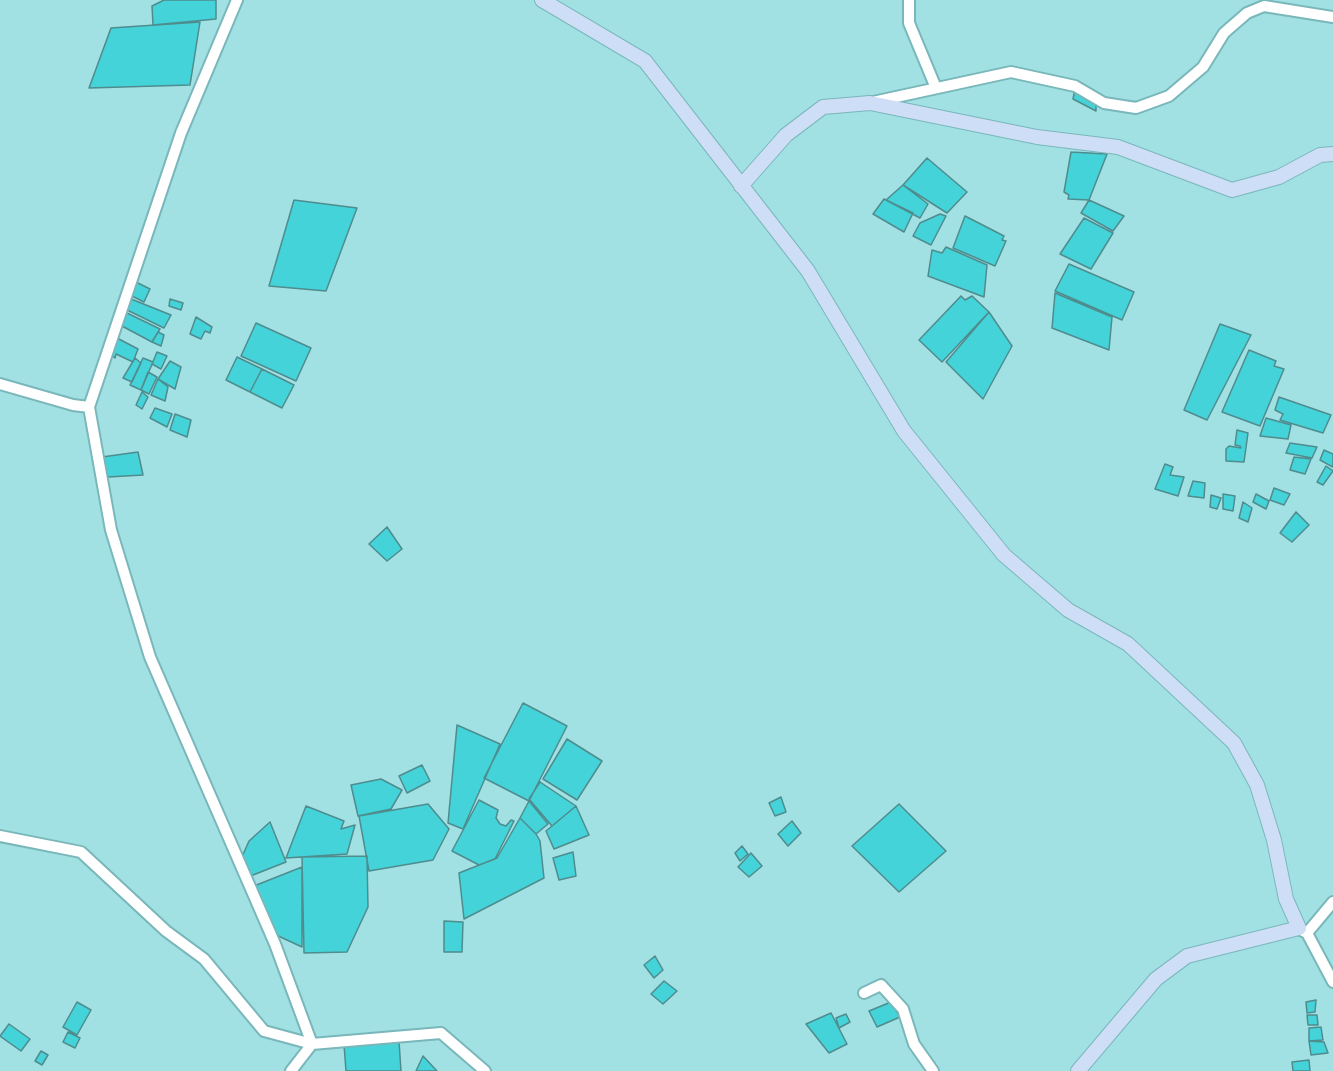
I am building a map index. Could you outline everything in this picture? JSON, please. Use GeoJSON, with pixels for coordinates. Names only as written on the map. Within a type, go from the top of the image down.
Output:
{"type":"FeatureCollection","features":[{"type":"Feature","properties":{"kind":"street"},"geometry":{"type":"LineString","coordinates":[[237,0],[181,133],[89,407],[111,530],[150,657],[274,944],[312,1044]]}},
{"type":"Feature","properties":{"kind":"street"},"geometry":{"type":"LineString","coordinates":[[542,0],[645,62],[808,271],[904,431],[1004,555],[1068,610],[1128,644],[1234,743],[1257,785],[1274,840],[1286,899],[1333,982]]}},
{"type":"Feature","properties":{"kind":"street"},"geometry":{"type":"LineString","coordinates":[[909,0],[909,23],[936,88]]}},
{"type":"Feature","properties":{"kind":"street"},"geometry":{"type":"LineString","coordinates":[[741,186],[786,135],[823,107],[870,103],[1011,72],[1075,86],[1104,103],[1136,108],[1169,96],[1203,67],[1224,33],[1247,13],[1264,6],[1333,17]]}},
{"type":"Feature","properties":{"kind":"street"},"geometry":{"type":"LineString","coordinates":[[870,103],[1037,137],[1118,147],[1232,190],[1279,177],[1320,155],[1333,154]]}},
{"type":"Feature","properties":{"kind":"street"},"geometry":{"type":"LineString","coordinates":[[0,384],[73,405],[89,407]]}},
{"type":"Feature","properties":{"kind":"street"},"geometry":{"type":"LineString","coordinates":[[0,836],[81,852],[166,931],[204,959],[264,1031],[312,1044],[441,1033],[485,1071]]}},
{"type":"Feature","properties":{"kind":"street"},"geometry":{"type":"LineString","coordinates":[[1078,1071],[1155,979],[1187,956],[1303,931],[1333,902]]}},
{"type":"Feature","properties":{"kind":"street"},"geometry":{"type":"LineString","coordinates":[[864,993],[881,985],[903,1009],[914,1044],[933,1071]]}},
{"type":"Feature","properties":{"kind":"street"},"geometry":{"type":"LineString","coordinates":[[291,1071],[312,1044]]}},
{"type":"Feature","properties":{"kind":"building"},"geometry":{"type":"Polygon","coordinates":[[[164,0],[216,0],[216,19],[153,25],[152,6],[164,0]]]}},
{"type":"Feature","properties":{"kind":"building"},"geometry":{"type":"Polygon","coordinates":[[[200,22],[190,85],[89,88],[111,28],[200,22]]]}},
{"type":"Feature","properties":{"kind":"building"},"geometry":{"type":"Polygon","coordinates":[[[1075,89],[1096,101],[1096,111],[1073,99],[1075,89]]]}},
{"type":"Feature","properties":{"kind":"building"},"geometry":{"type":"Polygon","coordinates":[[[1071,152],[1107,154],[1089,200],[1068,199],[1069,195],[1064,192],[1071,152]]]}},
{"type":"Feature","properties":{"kind":"building"},"geometry":{"type":"Polygon","coordinates":[[[927,158],[967,192],[947,213],[903,185],[927,158]]]}},
{"type":"Feature","properties":{"kind":"building"},"geometry":{"type":"Polygon","coordinates":[[[903,185],[928,204],[920,218],[886,200],[903,185]]]}},
{"type":"Feature","properties":{"kind":"building"},"geometry":{"type":"Polygon","coordinates":[[[884,199],[913,213],[904,232],[873,214],[884,199]]]}},
{"type":"Feature","properties":{"kind":"building"},"geometry":{"type":"Polygon","coordinates":[[[294,200],[357,208],[326,291],[269,286],[294,200]]]}},
{"type":"Feature","properties":{"kind":"building"},"geometry":{"type":"Polygon","coordinates":[[[1089,200],[1124,216],[1113,231],[1081,213],[1089,200]]]}},
{"type":"Feature","properties":{"kind":"building"},"geometry":{"type":"Polygon","coordinates":[[[940,214],[946,216],[931,245],[913,236],[920,223],[940,214]]]}},
{"type":"Feature","properties":{"kind":"building"},"geometry":{"type":"Polygon","coordinates":[[[965,216],[1004,236],[1002,240],[1006,241],[995,266],[953,248],[965,216]]]}},
{"type":"Feature","properties":{"kind":"building"},"geometry":{"type":"Polygon","coordinates":[[[1084,218],[1113,233],[1091,269],[1060,254],[1084,218]]]}},
{"type":"Feature","properties":{"kind":"building"},"geometry":{"type":"Polygon","coordinates":[[[946,247],[987,265],[984,297],[928,276],[932,250],[942,253],[946,247]]]}},
{"type":"Feature","properties":{"kind":"building"},"geometry":{"type":"Polygon","coordinates":[[[1069,264],[1134,292],[1122,320],[1055,291],[1069,264]]]}},
{"type":"Feature","properties":{"kind":"building"},"geometry":{"type":"Polygon","coordinates":[[[134,281],[150,289],[144,302],[130,295],[134,281]]]}},
{"type":"Feature","properties":{"kind":"building"},"geometry":{"type":"Polygon","coordinates":[[[1055,293],[1112,317],[1109,350],[1052,328],[1055,293]]]}},
{"type":"Feature","properties":{"kind":"building"},"geometry":{"type":"Polygon","coordinates":[[[961,296],[965,300],[972,296],[989,312],[942,362],[919,340],[961,296]]]}},
{"type":"Feature","properties":{"kind":"building"},"geometry":{"type":"Polygon","coordinates":[[[131,299],[171,315],[164,328],[125,309],[131,299]]]}},
{"type":"Feature","properties":{"kind":"building"},"geometry":{"type":"Polygon","coordinates":[[[170,299],[183,303],[181,310],[169,306],[170,299]]]}},
{"type":"Feature","properties":{"kind":"building"},"geometry":{"type":"Polygon","coordinates":[[[125,312],[160,329],[152,342],[120,325],[125,312]]]}},
{"type":"Feature","properties":{"kind":"building"},"geometry":{"type":"Polygon","coordinates":[[[989,312],[1012,346],[983,399],[946,362],[989,312]]]}},
{"type":"Feature","properties":{"kind":"building"},"geometry":{"type":"Polygon","coordinates":[[[196,317],[212,327],[210,333],[205,331],[201,339],[190,334],[196,317]]]}},
{"type":"Feature","properties":{"kind":"building"},"geometry":{"type":"Polygon","coordinates":[[[256,323],[311,348],[296,381],[241,356],[256,323]]]}},
{"type":"Feature","properties":{"kind":"building"},"geometry":{"type":"Polygon","coordinates":[[[1220,324],[1251,335],[1207,420],[1184,410],[1220,324]]]}},
{"type":"Feature","properties":{"kind":"building"},"geometry":{"type":"Polygon","coordinates":[[[158,332],[164,335],[161,346],[152,342],[158,332]]]}},
{"type":"Feature","properties":{"kind":"building"},"geometry":{"type":"Polygon","coordinates":[[[117,338],[138,349],[133,362],[116,354],[115,358],[110,354],[117,338]]]}},
{"type":"Feature","properties":{"kind":"building"},"geometry":{"type":"Polygon","coordinates":[[[1249,350],[1276,361],[1274,366],[1284,369],[1260,426],[1222,412],[1249,350]]]}},
{"type":"Feature","properties":{"kind":"building"},"geometry":{"type":"Polygon","coordinates":[[[157,352],[167,356],[161,369],[152,364],[157,352]]]}},
{"type":"Feature","properties":{"kind":"building"},"geometry":{"type":"Polygon","coordinates":[[[237,357],[262,369],[250,392],[226,380],[237,357]]]}},
{"type":"Feature","properties":{"kind":"building"},"geometry":{"type":"Polygon","coordinates":[[[135,358],[141,363],[132,382],[123,378],[135,358]]]}},
{"type":"Feature","properties":{"kind":"building"},"geometry":{"type":"Polygon","coordinates":[[[143,358],[153,362],[141,390],[130,385],[143,358]]]}},
{"type":"Feature","properties":{"kind":"building"},"geometry":{"type":"Polygon","coordinates":[[[170,361],[181,367],[175,389],[158,379],[170,361]]]}},
{"type":"Feature","properties":{"kind":"building"},"geometry":{"type":"Polygon","coordinates":[[[262,369],[294,385],[282,408],[250,392],[262,369]]]}},
{"type":"Feature","properties":{"kind":"building"},"geometry":{"type":"Polygon","coordinates":[[[148,372],[157,377],[149,394],[141,390],[148,372]]]}},
{"type":"Feature","properties":{"kind":"building"},"geometry":{"type":"Polygon","coordinates":[[[158,379],[168,387],[165,401],[151,395],[158,379]]]}},
{"type":"Feature","properties":{"kind":"building"},"geometry":{"type":"Polygon","coordinates":[[[142,392],[148,397],[142,409],[136,405],[142,392]]]}},
{"type":"Feature","properties":{"kind":"building"},"geometry":{"type":"Polygon","coordinates":[[[1279,397],[1331,415],[1323,433],[1280,420],[1283,414],[1275,410],[1279,397]]]}},
{"type":"Feature","properties":{"kind":"building"},"geometry":{"type":"Polygon","coordinates":[[[155,408],[172,414],[167,427],[150,418],[155,408]]]}},
{"type":"Feature","properties":{"kind":"building"},"geometry":{"type":"Polygon","coordinates":[[[175,414],[191,420],[187,437],[170,430],[175,414]]]}},
{"type":"Feature","properties":{"kind":"building"},"geometry":{"type":"Polygon","coordinates":[[[1266,418],[1291,425],[1288,439],[1260,436],[1266,418]]]}},
{"type":"Feature","properties":{"kind":"building"},"geometry":{"type":"Polygon","coordinates":[[[1237,430],[1248,433],[1244,462],[1226,461],[1226,449],[1229,446],[1241,448],[1235,445],[1237,430]]]}},
{"type":"Feature","properties":{"kind":"building"},"geometry":{"type":"Polygon","coordinates":[[[1290,443],[1317,447],[1312,458],[1286,453],[1290,443]]]}},
{"type":"Feature","properties":{"kind":"building"},"geometry":{"type":"Polygon","coordinates":[[[1324,450],[1333,454],[1333,467],[1320,460],[1324,450]]]}},
{"type":"Feature","properties":{"kind":"building"},"geometry":{"type":"Polygon","coordinates":[[[138,452],[143,475],[108,477],[102,457],[138,452]]]}},
{"type":"Feature","properties":{"kind":"building"},"geometry":{"type":"Polygon","coordinates":[[[1294,457],[1311,459],[1305,474],[1290,470],[1294,457]]]}},
{"type":"Feature","properties":{"kind":"building"},"geometry":{"type":"Polygon","coordinates":[[[1165,464],[1173,467],[1170,475],[1184,477],[1178,496],[1155,489],[1165,464]]]}},
{"type":"Feature","properties":{"kind":"building"},"geometry":{"type":"Polygon","coordinates":[[[1326,466],[1333,471],[1323,485],[1317,482],[1326,466]]]}},
{"type":"Feature","properties":{"kind":"building"},"geometry":{"type":"Polygon","coordinates":[[[1193,481],[1205,483],[1204,498],[1188,496],[1193,481]]]}},
{"type":"Feature","properties":{"kind":"building"},"geometry":{"type":"Polygon","coordinates":[[[1274,488],[1290,494],[1284,505],[1270,500],[1274,488]]]}},
{"type":"Feature","properties":{"kind":"building"},"geometry":{"type":"Polygon","coordinates":[[[1223,494],[1235,496],[1233,511],[1223,509],[1223,494]]]}},
{"type":"Feature","properties":{"kind":"building"},"geometry":{"type":"Polygon","coordinates":[[[1256,494],[1269,501],[1266,509],[1253,502],[1256,494]]]}},
{"type":"Feature","properties":{"kind":"building"},"geometry":{"type":"Polygon","coordinates":[[[1211,495],[1221,498],[1217,509],[1210,507],[1211,495]]]}},
{"type":"Feature","properties":{"kind":"building"},"geometry":{"type":"Polygon","coordinates":[[[1243,502],[1252,508],[1248,522],[1239,518],[1243,502]]]}},
{"type":"Feature","properties":{"kind":"building"},"geometry":{"type":"Polygon","coordinates":[[[1296,512],[1309,525],[1292,542],[1280,533],[1296,512]]]}},
{"type":"Feature","properties":{"kind":"building"},"geometry":{"type":"Polygon","coordinates":[[[387,527],[402,549],[387,561],[369,544],[387,527]]]}},
{"type":"Feature","properties":{"kind":"building"},"geometry":{"type":"Polygon","coordinates":[[[523,703],[567,726],[529,801],[484,778],[523,703]]]}},
{"type":"Feature","properties":{"kind":"building"},"geometry":{"type":"Polygon","coordinates":[[[457,725],[500,744],[463,829],[448,823],[457,725]]]}},
{"type":"Feature","properties":{"kind":"building"},"geometry":{"type":"Polygon","coordinates":[[[567,739],[602,761],[577,800],[543,779],[567,739]]]}},
{"type":"Feature","properties":{"kind":"building"},"geometry":{"type":"Polygon","coordinates":[[[422,765],[430,781],[407,793],[399,776],[422,765]]]}},
{"type":"Feature","properties":{"kind":"building"},"geometry":{"type":"Polygon","coordinates":[[[381,779],[402,790],[391,809],[358,816],[351,785],[381,779]]]}},
{"type":"Feature","properties":{"kind":"building"},"geometry":{"type":"Polygon","coordinates":[[[540,782],[576,806],[552,826],[529,799],[540,782]]]}},
{"type":"Feature","properties":{"kind":"building"},"geometry":{"type":"Polygon","coordinates":[[[781,797],[786,812],[775,816],[769,803],[781,797]]]}},
{"type":"Feature","properties":{"kind":"building"},"geometry":{"type":"Polygon","coordinates":[[[479,800],[498,810],[496,818],[500,824],[506,826],[511,820],[514,821],[495,859],[479,865],[452,851],[479,800]]]}},
{"type":"Feature","properties":{"kind":"building"},"geometry":{"type":"Polygon","coordinates":[[[529,801],[548,824],[536,834],[520,818],[529,801]]]}},
{"type":"Feature","properties":{"kind":"building"},"geometry":{"type":"Polygon","coordinates":[[[428,804],[449,829],[433,860],[369,871],[359,816],[428,804]]]}},
{"type":"Feature","properties":{"kind":"building"},"geometry":{"type":"Polygon","coordinates":[[[899,804],[946,851],[899,892],[852,846],[899,804]]]}},
{"type":"Feature","properties":{"kind":"building"},"geometry":{"type":"Polygon","coordinates":[[[306,806],[344,821],[341,829],[355,825],[347,854],[286,858],[306,806]]]}},
{"type":"Feature","properties":{"kind":"building"},"geometry":{"type":"Polygon","coordinates":[[[576,806],[589,835],[554,849],[546,831],[576,806]]]}},
{"type":"Feature","properties":{"kind":"building"},"geometry":{"type":"Polygon","coordinates":[[[520,818],[540,841],[544,878],[464,919],[459,873],[497,858],[520,818]]]}},
{"type":"Feature","properties":{"kind":"building"},"geometry":{"type":"Polygon","coordinates":[[[792,821],[801,833],[788,846],[778,834],[792,821]]]}},
{"type":"Feature","properties":{"kind":"building"},"geometry":{"type":"Polygon","coordinates":[[[270,822],[286,862],[248,877],[241,859],[249,841],[270,822]]]}},
{"type":"Feature","properties":{"kind":"building"},"geometry":{"type":"Polygon","coordinates":[[[742,846],[748,854],[740,861],[735,853],[742,846]]]}},
{"type":"Feature","properties":{"kind":"building"},"geometry":{"type":"Polygon","coordinates":[[[573,852],[576,876],[559,880],[553,858],[573,852]]]}},
{"type":"Feature","properties":{"kind":"building"},"geometry":{"type":"Polygon","coordinates":[[[751,853],[762,866],[749,877],[738,867],[751,853]]]}},
{"type":"Feature","properties":{"kind":"building"},"geometry":{"type":"Polygon","coordinates":[[[367,856],[368,907],[347,952],[304,953],[302,857],[367,856]]]}},
{"type":"Feature","properties":{"kind":"building"},"geometry":{"type":"Polygon","coordinates":[[[302,867],[302,947],[274,934],[254,886],[302,867]]]}},
{"type":"Feature","properties":{"kind":"building"},"geometry":{"type":"Polygon","coordinates":[[[444,921],[463,922],[462,952],[444,952],[444,921]]]}},
{"type":"Feature","properties":{"kind":"building"},"geometry":{"type":"Polygon","coordinates":[[[655,956],[663,970],[654,978],[644,965],[655,956]]]}},
{"type":"Feature","properties":{"kind":"building"},"geometry":{"type":"Polygon","coordinates":[[[664,981],[677,991],[663,1004],[651,994],[664,981]]]}},
{"type":"Feature","properties":{"kind":"building"},"geometry":{"type":"Polygon","coordinates":[[[1316,1000],[1315,1012],[1307,1013],[1306,1002],[1316,1000]]]}},
{"type":"Feature","properties":{"kind":"building"},"geometry":{"type":"Polygon","coordinates":[[[77,1002],[91,1010],[77,1035],[63,1027],[77,1002]]]}},
{"type":"Feature","properties":{"kind":"building"},"geometry":{"type":"Polygon","coordinates":[[[891,1002],[900,1017],[877,1027],[869,1011],[891,1002]]]}},
{"type":"Feature","properties":{"kind":"building"},"geometry":{"type":"Polygon","coordinates":[[[831,1013],[847,1044],[829,1053],[806,1024],[831,1013]]]}},
{"type":"Feature","properties":{"kind":"building"},"geometry":{"type":"Polygon","coordinates":[[[846,1014],[850,1022],[839,1028],[836,1018],[846,1014]]]}},
{"type":"Feature","properties":{"kind":"building"},"geometry":{"type":"Polygon","coordinates":[[[1307,1015],[1317,1015],[1318,1025],[1308,1025],[1307,1015]]]}},
{"type":"Feature","properties":{"kind":"building"},"geometry":{"type":"Polygon","coordinates":[[[9,1024],[30,1039],[21,1051],[0,1036],[9,1024]]]}},
{"type":"Feature","properties":{"kind":"building"},"geometry":{"type":"Polygon","coordinates":[[[1321,1027],[1323,1040],[1309,1041],[1309,1028],[1321,1027]]]}},
{"type":"Feature","properties":{"kind":"building"},"geometry":{"type":"Polygon","coordinates":[[[68,1032],[80,1038],[75,1048],[63,1042],[68,1032]]]}},
{"type":"Feature","properties":{"kind":"building"},"geometry":{"type":"Polygon","coordinates":[[[399,1041],[401,1071],[346,1071],[344,1045],[399,1041]]]}},
{"type":"Feature","properties":{"kind":"building"},"geometry":{"type":"Polygon","coordinates":[[[1309,1041],[1324,1042],[1328,1053],[1311,1055],[1309,1041]]]}},
{"type":"Feature","properties":{"kind":"building"},"geometry":{"type":"Polygon","coordinates":[[[41,1051],[48,1055],[42,1065],[35,1061],[41,1051]]]}},
{"type":"Feature","properties":{"kind":"building"},"geometry":{"type":"Polygon","coordinates":[[[423,1056],[437,1071],[416,1071],[423,1056]]]}},
{"type":"Feature","properties":{"kind":"building"},"geometry":{"type":"Polygon","coordinates":[[[1309,1060],[1310,1071],[1293,1071],[1292,1062],[1309,1060]]]}}]}
